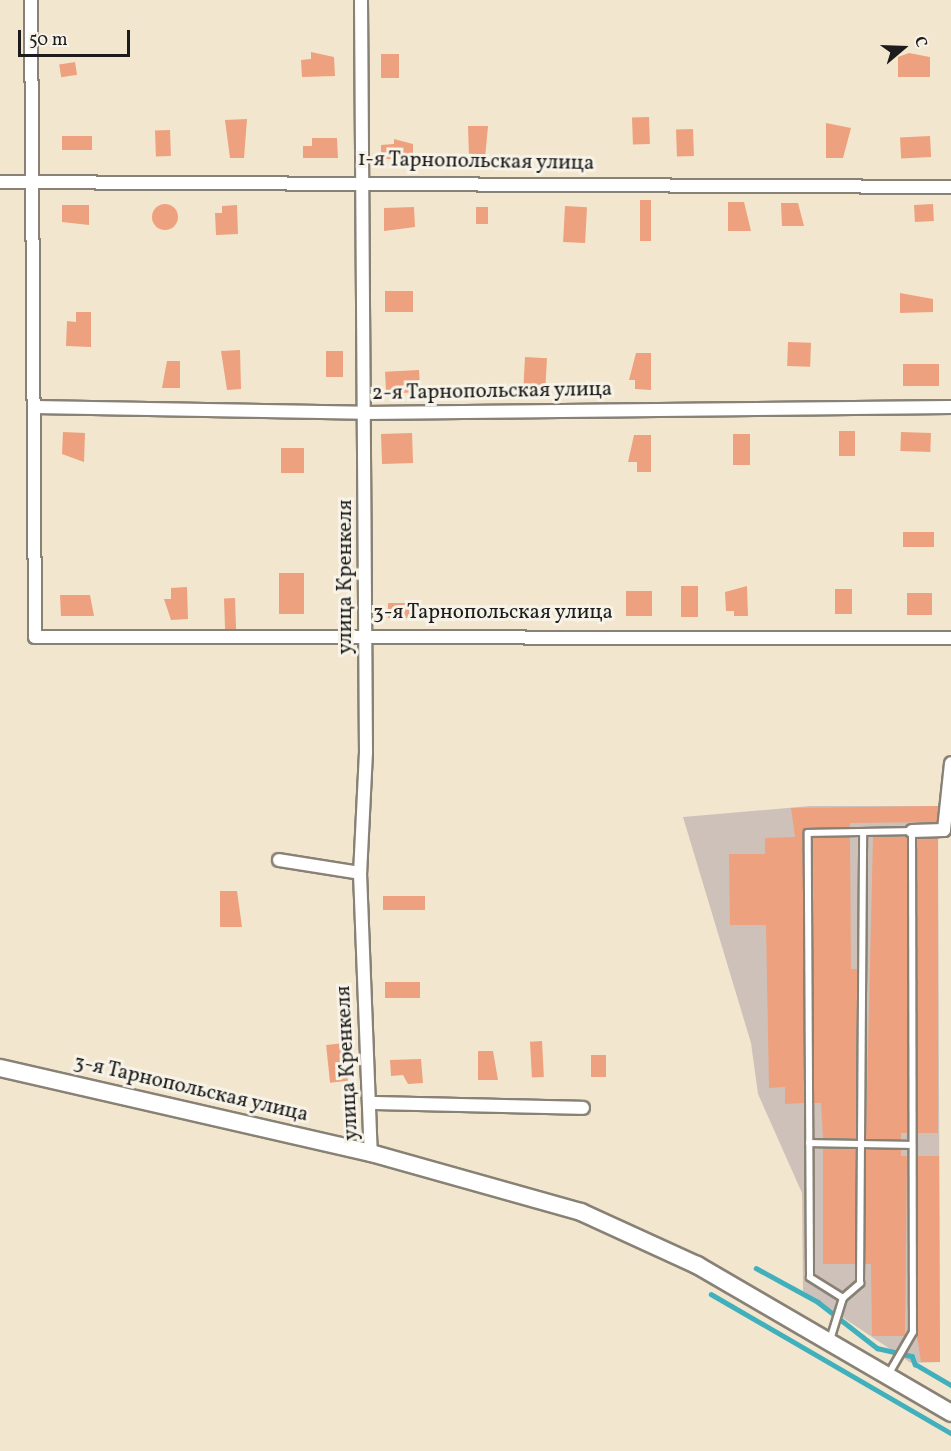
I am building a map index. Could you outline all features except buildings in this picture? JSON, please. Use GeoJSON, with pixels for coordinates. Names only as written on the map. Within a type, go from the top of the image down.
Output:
{"type":"FeatureCollection","features":[{"type":"Feature","properties":{"kind":"street"},"geometry":{"type":"LineString","coordinates":[[31,0],[34,407]]}},
{"type":"Feature","properties":{"kind":"street","name":"улица Кренкеля"},"geometry":{"type":"LineString","coordinates":[[361,0],[365,635],[360,873],[371,1153]]}},
{"type":"Feature","properties":{"kind":"street","name":"1-я Тарнопольская улица"},"geometry":{"type":"LineString","coordinates":[[0,182],[362,181],[951,187]]}},
{"type":"Feature","properties":{"kind":"street","name":"2-я Тарнопольская улица"},"geometry":{"type":"LineString","coordinates":[[34,407],[364,413],[951,407]]}},
{"type":"Feature","properties":{"kind":"street","name":"3-я Тарнопольская улица"},"geometry":{"type":"LineString","coordinates":[[34,407],[36,637],[365,635],[951,638]]}},
{"type":"Feature","properties":{"kind":"street"},"geometry":{"type":"LineString","coordinates":[[912,831],[944,830],[951,763]]}},
{"type":"Feature","properties":{"kind":"street"},"geometry":{"type":"LineString","coordinates":[[279,860],[360,873]]}},
{"type":"Feature","properties":{"kind":"street","name":"3-я Тарнопольская улица"},"geometry":{"type":"LineString","coordinates":[[0,1068],[371,1153],[581,1212],[696,1265],[830,1340],[951,1413]]}},
{"type":"Feature","properties":{"kind":"street"},"geometry":{"type":"LineString","coordinates":[[370,1103],[583,1108]]}},
{"type":"Feature","properties":{"kind":"lane"},"geometry":{"type":"LineString","coordinates":[[843,1299],[810,1277],[808,833],[912,831],[913,1332],[888,1376]]}},
{"type":"Feature","properties":{"kind":"lane"},"geometry":{"type":"LineString","coordinates":[[830,1340],[843,1299],[860,1283],[863,832]]}},
{"type":"Feature","properties":{"kind":"lane"},"geometry":{"type":"LineString","coordinates":[[809,1143],[912,1145]]}},
{"type":"Feature","properties":{"kind":"shaded area"},"geometry":{"type":"Polygon","coordinates":[[[810,806],[938,806],[940,1362],[911,1363],[803,1291],[802,1193],[758,1094],[751,1043],[683,817],[810,806]]]}},
{"type":"Feature","properties":{"kind":"waterway"},"geometry":{"type":"LineString","coordinates":[[756,1268],[818,1302],[877,1348],[912,1356],[915,1364],[951,1385]]}},
{"type":"Feature","properties":{"kind":"waterway"},"geometry":{"type":"LineString","coordinates":[[711,1294],[951,1433]]}}]}
